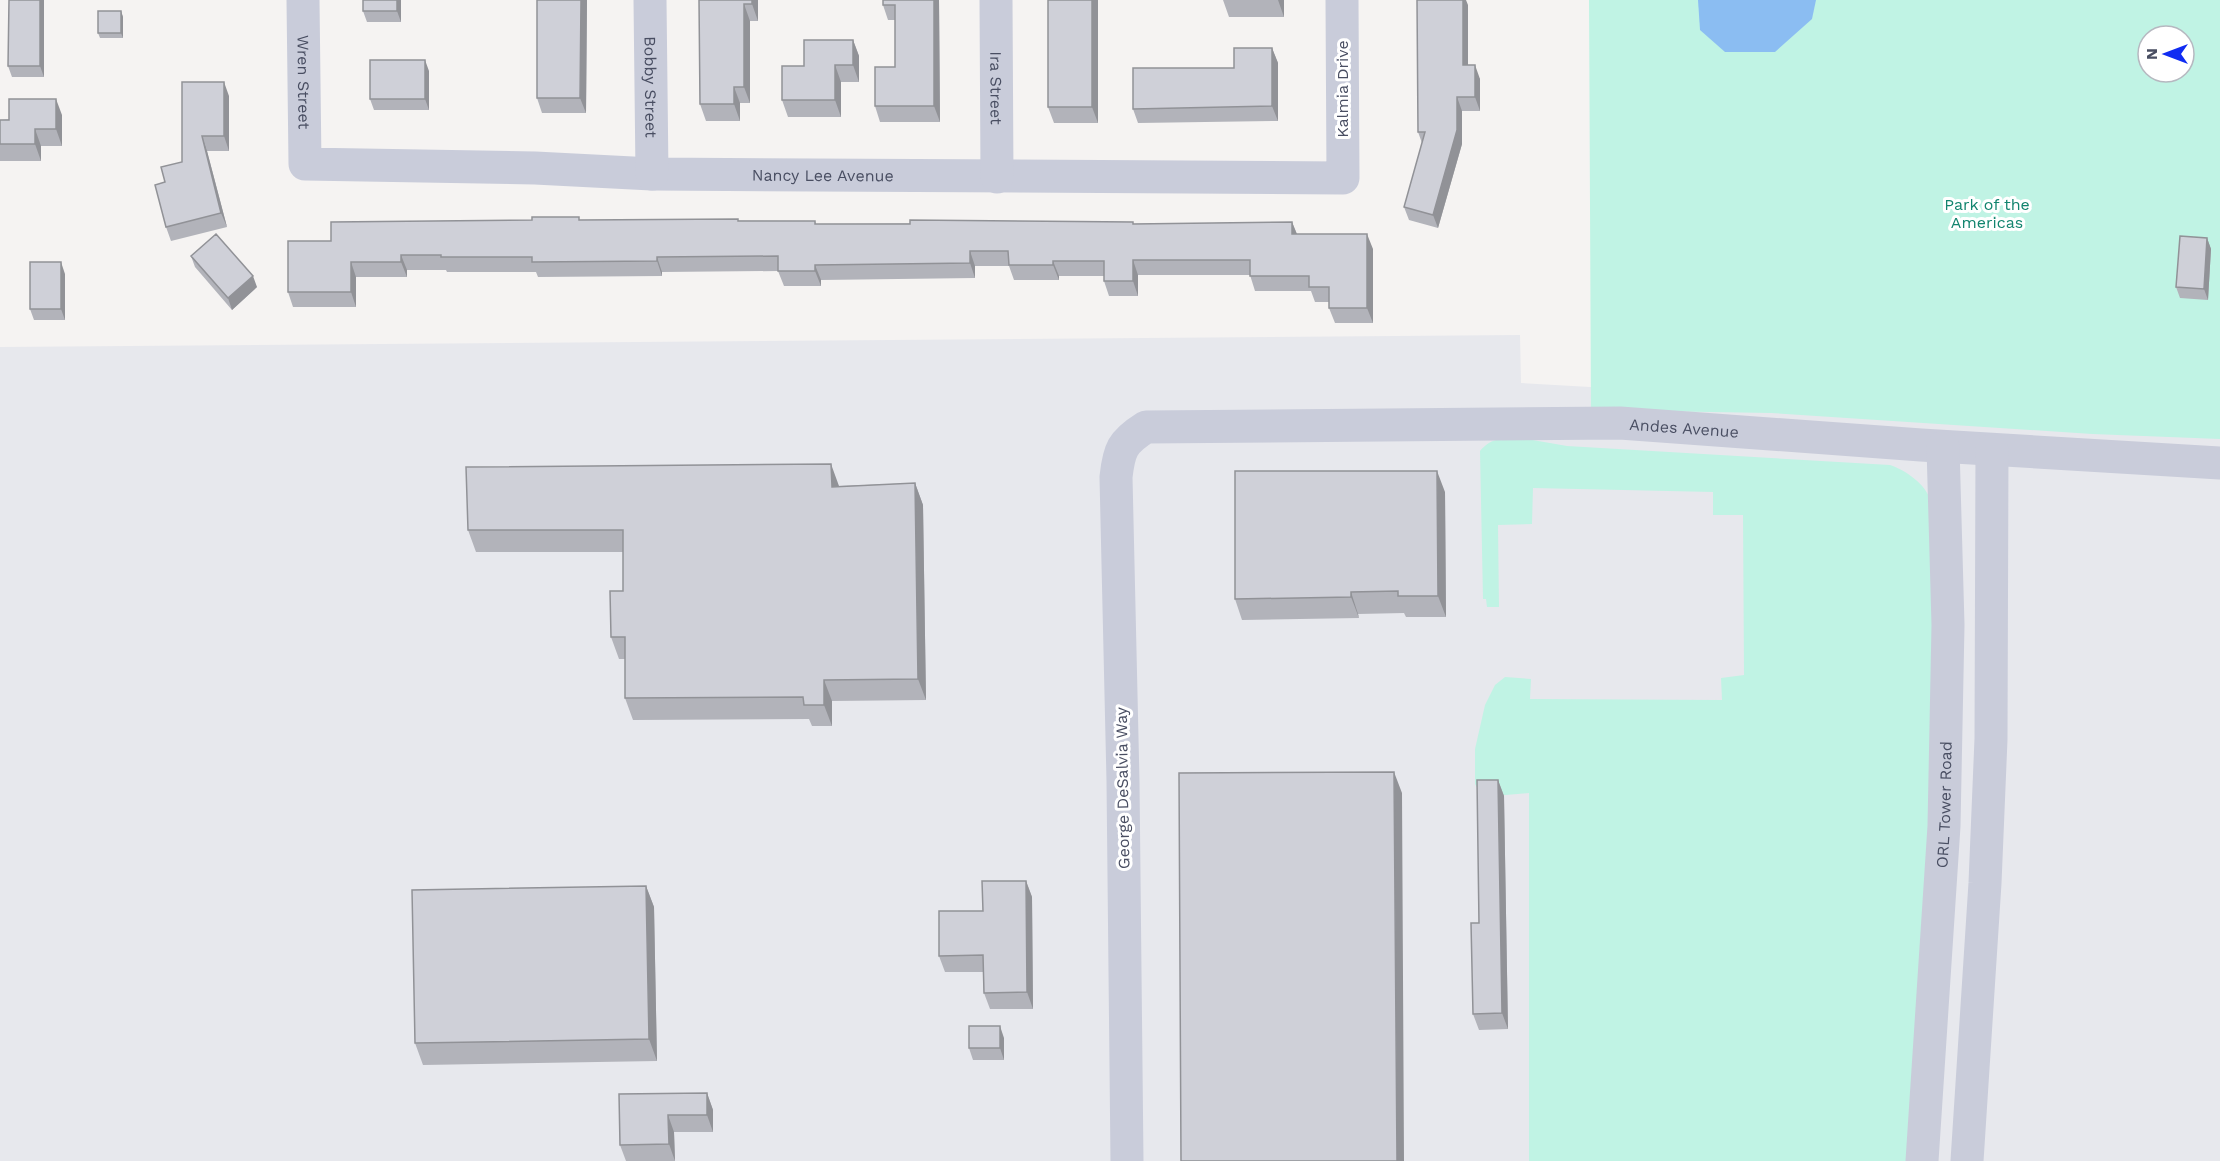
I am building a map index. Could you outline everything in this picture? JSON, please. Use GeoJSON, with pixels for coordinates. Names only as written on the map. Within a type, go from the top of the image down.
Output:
{"type":"FeatureCollection","features":[{"type":"Feature","properties":{"kind":"street","name":"Wren Street"},"geometry":{"type":"LineString","coordinates":[[303,0],[305,164]]}},
{"type":"Feature","properties":{"kind":"street","name":"Bobby Street"},"geometry":{"type":"LineString","coordinates":[[650,0],[652,174]]}},
{"type":"Feature","properties":{"kind":"street","name":"Ira Street"},"geometry":{"type":"LineString","coordinates":[[996,0],[997,177]]}},
{"type":"Feature","properties":{"kind":"street","name":"Kalmia Drive"},"geometry":{"type":"LineString","coordinates":[[1342,0],[1343,178]]}},
{"type":"Feature","properties":{"kind":"street","name":"Nancy Lee Avenue"},"geometry":{"type":"LineString","coordinates":[[305,164],[535,168],[652,174],[1343,178]]}},
{"type":"Feature","properties":{"kind":"street","name":"Andes Avenue"},"geometry":{"type":"LineString","coordinates":[[1146,428],[1620,423],[1943,447],[2220,463]]}},
{"type":"Feature","properties":{"kind":"street","name":"George DeSalvia Way"},"geometry":{"type":"LineString","coordinates":[[1127,1161],[1123,781],[1116,477],[1119,454],[1130,438],[1146,428]]}},
{"type":"Feature","properties":{"kind":"street","name":"ORL Tower Road"},"geometry":{"type":"LineString","coordinates":[[1923,1146],[1944,826],[1948,625],[1943,447]]}},
{"type":"Feature","properties":{"kind":"street"},"geometry":{"type":"LineString","coordinates":[[1923,1146],[1968,1147],[1986,882],[1991,739],[1992,450]]}},
{"type":"Feature","properties":{"kind":"shaded area"},"geometry":{"type":"Polygon","coordinates":[[[1520,335],[1521,383],[2220,423],[2220,1161],[0,1161],[0,347],[1520,335]]]}},
{"type":"Feature","properties":{"kind":"green space","name":"Park of the Americas"},"geometry":{"type":"Polygon","coordinates":[[[1589,0],[2220,0],[2220,439],[2092,434],[1771,413],[1591,410],[1589,0]]]}},
{"type":"Feature","properties":{"kind":"green space"},"geometry":{"type":"Polygon","coordinates":[[[1503,438],[1521,438],[1567,446],[1890,465],[1914,478],[1928,494],[1933,520],[1931,785],[1908,1161],[1529,1161],[1529,793],[1483,797],[1475,784],[1475,749],[1485,705],[1495,685],[1505,677],[1531,679],[1530,699],[1722,700],[1721,678],[1744,675],[1743,515],[1713,515],[1713,492],[1533,488],[1532,524],[1498,525],[1499,607],[1487,607],[1486,599],[1483,599],[1480,451],[1489,443],[1503,438]]]}},
{"type":"Feature","properties":{"kind":"water"},"geometry":{"type":"Polygon","coordinates":[[[1698,0],[1816,0],[1812,19],[1775,52],[1725,52],[1700,30],[1698,0]]]}},
{"type":"Feature","properties":{"kind":"building"},"geometry":{"type":"Polygon","coordinates":[[[9,0],[40,0],[40,66],[8,66],[9,0]]]}},
{"type":"Feature","properties":{"kind":"building"},"geometry":{"type":"Polygon","coordinates":[[[363,0],[397,0],[397,11],[363,11],[363,0]]]}},
{"type":"Feature","properties":{"kind":"building"},"geometry":{"type":"Polygon","coordinates":[[[537,0],[581,0],[580,98],[537,98],[537,0]]]}},
{"type":"Feature","properties":{"kind":"building"},"geometry":{"type":"Polygon","coordinates":[[[699,0],[752,0],[752,4],[744,4],[744,87],[734,87],[734,104],[700,104],[699,0]]]}},
{"type":"Feature","properties":{"kind":"building"},"geometry":{"type":"Polygon","coordinates":[[[883,0],[934,0],[934,106],[875,106],[875,67],[895,67],[895,5],[883,5],[883,0]]]}},
{"type":"Feature","properties":{"kind":"building"},"geometry":{"type":"Polygon","coordinates":[[[1048,0],[1092,0],[1092,107],[1048,107],[1048,0]]]}},
{"type":"Feature","properties":{"kind":"building"},"geometry":{"type":"Polygon","coordinates":[[[1417,0],[1463,0],[1463,65],[1475,65],[1475,97],[1457,97],[1457,130],[1433,215],[1404,207],[1425,132],[1418,132],[1417,0]]]}},
{"type":"Feature","properties":{"kind":"building"},"geometry":{"type":"Polygon","coordinates":[[[98,11],[121,11],[121,33],[98,33],[98,11]]]}},
{"type":"Feature","properties":{"kind":"building"},"geometry":{"type":"Polygon","coordinates":[[[804,40],[853,40],[853,65],[835,65],[835,100],[782,100],[782,66],[804,66],[804,40]]]}},
{"type":"Feature","properties":{"kind":"building"},"geometry":{"type":"Polygon","coordinates":[[[1234,48],[1272,48],[1272,106],[1133,109],[1133,68],[1234,68],[1234,48]]]}},
{"type":"Feature","properties":{"kind":"building"},"geometry":{"type":"Polygon","coordinates":[[[370,60],[425,60],[425,99],[370,99],[370,60]]]}},
{"type":"Feature","properties":{"kind":"building"},"geometry":{"type":"Polygon","coordinates":[[[182,82],[224,82],[224,136],[202,136],[221,213],[166,227],[155,185],[165,182],[161,167],[182,162],[182,82]]]}},
{"type":"Feature","properties":{"kind":"building"},"geometry":{"type":"Polygon","coordinates":[[[9,99],[56,99],[56,129],[35,129],[35,144],[0,144],[0,120],[9,120],[9,99]]]}},
{"type":"Feature","properties":{"kind":"building"},"geometry":{"type":"Polygon","coordinates":[[[532,217],[579,217],[579,220],[738,219],[738,221],[815,221],[815,224],[910,224],[910,220],[1133,222],[1133,224],[1292,222],[1292,234],[1367,234],[1367,308],[1329,308],[1329,287],[1309,287],[1309,276],[1250,276],[1250,260],[1133,260],[1133,281],[1104,281],[1104,261],[1053,261],[1053,265],[1009,265],[1008,251],[970,251],[970,263],[815,265],[815,271],[778,271],[778,256],[657,257],[657,261],[532,262],[532,257],[401,255],[401,262],[351,262],[351,292],[288,292],[288,241],[331,241],[331,222],[532,220],[532,217]]]}},
{"type":"Feature","properties":{"kind":"building"},"geometry":{"type":"Polygon","coordinates":[[[216,234],[253,276],[228,298],[191,256],[216,234]]]}},
{"type":"Feature","properties":{"kind":"building"},"geometry":{"type":"Polygon","coordinates":[[[2180,236],[2207,238],[2204,289],[2176,287],[2180,236]]]}},
{"type":"Feature","properties":{"kind":"building"},"geometry":{"type":"Polygon","coordinates":[[[30,262],[61,262],[61,309],[30,309],[30,262]]]}},
{"type":"Feature","properties":{"kind":"building"},"geometry":{"type":"Polygon","coordinates":[[[831,464],[832,487],[915,483],[918,679],[824,680],[824,705],[804,705],[803,697],[625,698],[625,637],[611,637],[610,591],[623,591],[623,530],[468,530],[466,467],[831,464]]]}},
{"type":"Feature","properties":{"kind":"building"},"geometry":{"type":"Polygon","coordinates":[[[1235,471],[1437,471],[1438,596],[1398,596],[1398,591],[1351,592],[1351,597],[1235,599],[1235,471]]]}},
{"type":"Feature","properties":{"kind":"building"},"geometry":{"type":"Polygon","coordinates":[[[1394,772],[1397,1161],[1181,1161],[1179,773],[1394,772]]]}},
{"type":"Feature","properties":{"kind":"building"},"geometry":{"type":"Polygon","coordinates":[[[1477,780],[1498,780],[1502,1013],[1473,1014],[1471,923],[1479,923],[1477,780]]]}},
{"type":"Feature","properties":{"kind":"building"},"geometry":{"type":"Polygon","coordinates":[[[982,881],[1026,881],[1027,992],[984,993],[983,955],[939,956],[939,911],[983,911],[982,881]]]}},
{"type":"Feature","properties":{"kind":"building"},"geometry":{"type":"Polygon","coordinates":[[[646,886],[649,1039],[415,1043],[412,890],[646,886]]]}},
{"type":"Feature","properties":{"kind":"building"},"geometry":{"type":"Polygon","coordinates":[[[969,1026],[1000,1026],[1000,1048],[969,1048],[969,1026]]]}},
{"type":"Feature","properties":{"kind":"building"},"geometry":{"type":"Polygon","coordinates":[[[707,1093],[707,1115],[668,1115],[669,1144],[620,1145],[619,1094],[707,1093]]]}}]}
